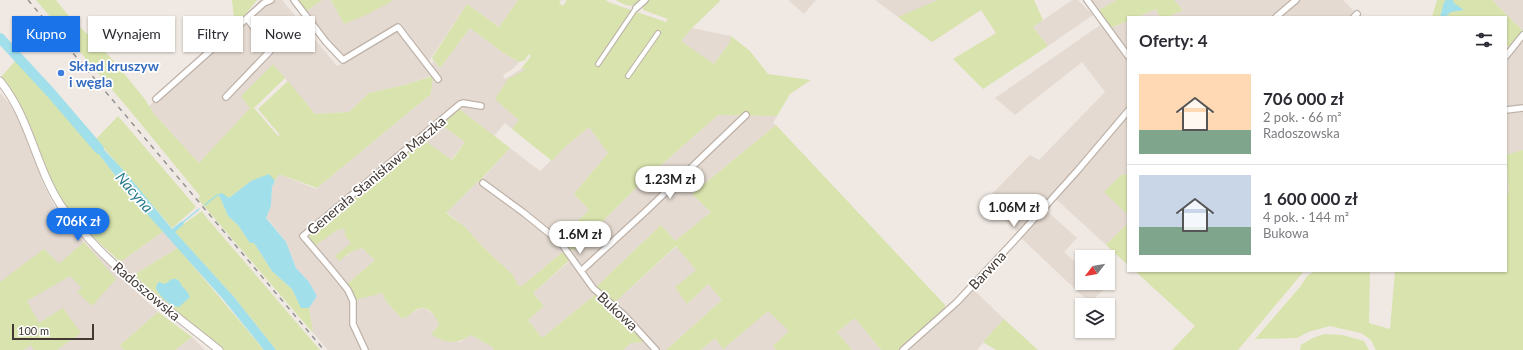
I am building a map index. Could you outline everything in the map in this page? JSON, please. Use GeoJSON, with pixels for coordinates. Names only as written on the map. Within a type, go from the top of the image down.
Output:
{"type":"FeatureCollection","features":[{"type":"Feature","properties":{"kind":"street"},"geometry":{"type":"LineString","coordinates":[[156,99],[264,3],[272,0]]}},
{"type":"Feature","properties":{"kind":"street"},"geometry":{"type":"LineString","coordinates":[[294,0],[326,42],[343,60],[398,27],[438,79]]}},
{"type":"Feature","properties":{"kind":"street"},"geometry":{"type":"LineString","coordinates":[[598,64],[636,8],[645,0]]}},
{"type":"Feature","properties":{"kind":"street"},"geometry":{"type":"LineString","coordinates":[[1087,0],[1127,55]]}},
{"type":"Feature","properties":{"kind":"street"},"geometry":{"type":"LineString","coordinates":[[1277,16],[1296,0]]}},
{"type":"Feature","properties":{"kind":"street"},"geometry":{"type":"LineString","coordinates":[[226,97],[270,51],[247,18]]}},
{"type":"Feature","properties":{"kind":"street"},"geometry":{"type":"LineString","coordinates":[[628,76],[658,33]]}},
{"type":"Feature","properties":{"kind":"street"},"geometry":{"type":"LineString","coordinates":[[1507,55],[1523,36]]}},
{"type":"Feature","properties":{"kind":"street","name":"Radoszowska"},"geometry":{"type":"LineString","coordinates":[[0,81],[19,109],[51,188],[59,203],[69,216],[93,245],[142,290],[219,350]]}},
{"type":"Feature","properties":{"kind":"street","name":"Generała Stanisława Maczka"},"geometry":{"type":"LineString","coordinates":[[365,350],[354,324],[353,301],[348,290],[303,236],[460,104],[463,103],[481,106]]}},
{"type":"Feature","properties":{"kind":"street"},"geometry":{"type":"LineString","coordinates":[[1507,110],[1523,108]]}},
{"type":"Feature","properties":{"kind":"street","name":"Barwna"},"geometry":{"type":"LineString","coordinates":[[903,350],[957,302],[1078,170],[1127,112]]}},
{"type":"Feature","properties":{"kind":"street"},"geometry":{"type":"LineString","coordinates":[[581,271],[746,115]]}},
{"type":"Feature","properties":{"kind":"street","name":"Bukowa"},"geometry":{"type":"LineString","coordinates":[[483,183],[553,235],[561,243],[593,288],[624,316],[656,350]]}},
{"type":"Feature","properties":{"kind":"shaded area"},"geometry":{"type":"Polygon","coordinates":[[[260,0],[282,0],[295,16],[251,16],[251,52],[315,52],[315,40],[337,66],[349,61],[395,32],[399,31],[431,76],[404,85],[369,93],[349,112],[315,114],[273,64],[251,108],[199,163],[154,114],[149,106],[207,52],[243,52],[243,18],[260,0]]]}},
{"type":"Feature","properties":{"kind":"shaded area"},"geometry":{"type":"Polygon","coordinates":[[[322,0],[331,0],[344,24],[394,0],[518,0],[499,27],[467,4],[429,61],[400,22],[343,56],[337,51],[315,24],[315,16],[308,16],[305,12],[322,0]]]}},
{"type":"Feature","properties":{"kind":"shaded area"},"geometry":{"type":"Polygon","coordinates":[[[788,0],[816,0],[804,14],[788,0]]]}},
{"type":"Feature","properties":{"kind":"shaded area"},"geometry":{"type":"Polygon","coordinates":[[[875,0],[994,0],[932,42],[875,0]]]}},
{"type":"Feature","properties":{"kind":"shaded area"},"geometry":{"type":"Polygon","coordinates":[[[1072,0],[1078,0],[1093,15],[1048,46],[1033,27],[1072,0]]]}},
{"type":"Feature","properties":{"kind":"shaded area"},"geometry":{"type":"Polygon","coordinates":[[[1091,0],[1117,0],[1099,10],[1091,0]]]}},
{"type":"Feature","properties":{"kind":"shaded area"},"geometry":{"type":"Polygon","coordinates":[[[1174,0],[1343,0],[1357,14],[1355,16],[1170,16],[1183,10],[1174,0]]]}},
{"type":"Feature","properties":{"kind":"shaded area"},"geometry":{"type":"Polygon","coordinates":[[[1492,0],[1523,0],[1523,31],[1492,0]]]}},
{"type":"Feature","properties":{"kind":"shaded area"},"geometry":{"type":"Polygon","coordinates":[[[1156,9],[1160,16],[1139,16],[1156,9]]]}},
{"type":"Feature","properties":{"kind":"shaded area"},"geometry":{"type":"Polygon","coordinates":[[[1127,21],[1127,49],[1110,28],[1127,21]]]}},
{"type":"Feature","properties":{"kind":"shaded area"},"geometry":{"type":"Polygon","coordinates":[[[1100,25],[1127,57],[1127,174],[1121,175],[1105,192],[1127,214],[1127,224],[1106,245],[1056,199],[1047,211],[1077,238],[1064,252],[1075,262],[1075,289],[1022,239],[1017,231],[983,203],[1030,155],[1039,160],[1105,92],[1082,62],[1015,115],[995,98],[1100,25]]]}},
{"type":"Feature","properties":{"kind":"shaded area"},"geometry":{"type":"Polygon","coordinates":[[[470,28],[505,54],[519,62],[514,68],[503,75],[505,79],[521,69],[528,69],[519,120],[512,129],[505,123],[494,136],[458,108],[300,236],[346,292],[350,301],[382,293],[386,301],[401,318],[422,308],[434,315],[438,319],[439,325],[432,332],[441,340],[460,342],[471,335],[494,348],[493,350],[328,350],[313,333],[309,308],[317,296],[309,282],[296,268],[286,242],[266,217],[271,206],[272,187],[279,174],[316,189],[431,94],[433,76],[437,83],[442,80],[432,67],[433,60],[440,68],[470,28]]]}},
{"type":"Feature","properties":{"kind":"shaded area"},"geometry":{"type":"Polygon","coordinates":[[[692,28],[731,36],[730,42],[714,64],[680,41],[692,28]]]}},
{"type":"Feature","properties":{"kind":"shaded area"},"geometry":{"type":"Polygon","coordinates":[[[1523,40],[1523,105],[1507,107],[1508,56],[1523,40]]]}},
{"type":"Feature","properties":{"kind":"shaded area"},"geometry":{"type":"Polygon","coordinates":[[[0,93],[9,103],[20,121],[43,183],[60,217],[84,242],[158,312],[120,345],[124,350],[0,350],[0,93]]]}},
{"type":"Feature","properties":{"kind":"shaded area"},"geometry":{"type":"Polygon","coordinates":[[[1523,112],[1523,150],[1507,155],[1507,114],[1523,112]]]}},
{"type":"Feature","properties":{"kind":"shaded area"},"geometry":{"type":"Polygon","coordinates":[[[718,115],[777,116],[773,123],[776,125],[692,194],[711,212],[675,241],[661,225],[593,290],[596,294],[542,338],[528,320],[544,306],[533,293],[570,261],[573,251],[642,182],[718,115]]]}},
{"type":"Feature","properties":{"kind":"shaded area"},"geometry":{"type":"Polygon","coordinates":[[[440,124],[465,142],[451,160],[425,141],[422,141],[440,124]]]}},
{"type":"Feature","properties":{"kind":"shaded area"},"geometry":{"type":"Polygon","coordinates":[[[589,127],[608,153],[574,194],[589,210],[560,238],[518,204],[482,179],[510,148],[540,171],[566,146],[589,127]]]}},
{"type":"Feature","properties":{"kind":"shaded area"},"geometry":{"type":"Polygon","coordinates":[[[1507,168],[1509,193],[1507,193],[1507,168]]]}},
{"type":"Feature","properties":{"kind":"shaded area"},"geometry":{"type":"Polygon","coordinates":[[[478,181],[546,233],[564,251],[522,286],[516,285],[513,275],[483,247],[465,227],[446,212],[478,181]]]}},
{"type":"Feature","properties":{"kind":"shaded area"},"geometry":{"type":"Polygon","coordinates":[[[345,228],[345,236],[351,243],[335,257],[347,256],[351,252],[362,248],[375,260],[346,285],[315,246],[337,230],[345,228]]]}},
{"type":"Feature","properties":{"kind":"shaded area"},"geometry":{"type":"Polygon","coordinates":[[[164,231],[178,248],[133,275],[120,262],[164,231]]]}},
{"type":"Feature","properties":{"kind":"shaded area"},"geometry":{"type":"Polygon","coordinates":[[[677,246],[696,270],[687,304],[708,284],[722,300],[666,350],[660,350],[615,302],[677,246]]]}},
{"type":"Feature","properties":{"kind":"shaded area"},"geometry":{"type":"Polygon","coordinates":[[[973,289],[1004,319],[977,350],[906,350],[973,289]]]}},
{"type":"Feature","properties":{"kind":"shaded area"},"geometry":{"type":"Polygon","coordinates":[[[1076,290],[1103,290],[1095,298],[1085,298],[1076,290]]]}},
{"type":"Feature","properties":{"kind":"shaded area"},"geometry":{"type":"Polygon","coordinates":[[[768,311],[790,331],[773,346],[776,350],[701,350],[715,338],[723,348],[768,311]]]}},
{"type":"Feature","properties":{"kind":"shaded area"},"geometry":{"type":"Polygon","coordinates":[[[855,318],[881,350],[852,350],[837,332],[855,318]]]}},
{"type":"Feature","properties":{"kind":"shaded area"},"geometry":{"type":"Polygon","coordinates":[[[192,337],[205,350],[175,350],[192,337]]]}},
{"type":"Feature","properties":{"kind":"shaded area"},"geometry":{"type":"Polygon","coordinates":[[[646,342],[652,350],[623,350],[631,343],[646,342]]]}},
{"type":"Feature","properties":{"kind":"green space"},"geometry":{"type":"Polygon","coordinates":[[[36,0],[56,0],[69,16],[50,16],[36,0]]]}},
{"type":"Feature","properties":{"kind":"green space"},"geometry":{"type":"Polygon","coordinates":[[[232,0],[257,0],[243,17],[234,16],[232,0]]]}},
{"type":"Feature","properties":{"kind":"green space"},"geometry":{"type":"Polygon","coordinates":[[[296,0],[322,0],[305,12],[296,0]]]}},
{"type":"Feature","properties":{"kind":"green space"},"geometry":{"type":"Polygon","coordinates":[[[331,0],[394,0],[368,14],[344,24],[331,0]]]}},
{"type":"Feature","properties":{"kind":"green space"},"geometry":{"type":"Polygon","coordinates":[[[518,0],[561,0],[559,3],[563,6],[567,0],[606,0],[666,22],[668,19],[643,10],[643,5],[648,0],[719,0],[720,1],[681,41],[714,64],[730,42],[731,36],[750,51],[768,74],[811,80],[790,94],[777,116],[718,115],[642,182],[573,251],[560,238],[589,210],[574,194],[608,153],[589,127],[566,146],[552,161],[512,129],[519,120],[495,99],[508,79],[527,69],[521,69],[531,56],[529,54],[525,60],[519,62],[505,54],[470,28],[440,68],[432,58],[467,4],[499,27],[518,0]]]}},
{"type":"Feature","properties":{"kind":"green space"},"geometry":{"type":"Polygon","coordinates":[[[616,0],[641,0],[635,5],[629,6],[616,0]]]}},
{"type":"Feature","properties":{"kind":"green space"},"geometry":{"type":"Polygon","coordinates":[[[938,0],[1034,0],[1043,20],[1033,27],[1048,46],[983,89],[953,59],[996,33],[981,10],[932,42],[898,17],[938,0]]]}},
{"type":"Feature","properties":{"kind":"green space"},"geometry":{"type":"Polygon","coordinates":[[[1117,0],[1174,0],[1183,10],[1170,16],[1160,16],[1156,9],[1139,16],[1127,16],[1127,21],[1110,28],[1099,10],[1117,0]]]}},
{"type":"Feature","properties":{"kind":"green space"},"geometry":{"type":"Polygon","coordinates":[[[1437,0],[1492,0],[1523,31],[1523,33],[1510,48],[1507,45],[1507,16],[1432,16],[1437,0]]]}},
{"type":"Feature","properties":{"kind":"green space"},"geometry":{"type":"Polygon","coordinates":[[[80,27],[88,35],[88,52],[105,52],[112,59],[144,98],[154,114],[199,163],[250,108],[241,96],[273,64],[285,78],[254,108],[278,136],[280,135],[258,109],[288,81],[315,114],[349,112],[369,93],[404,85],[433,76],[431,94],[317,188],[279,174],[275,181],[251,181],[229,198],[217,195],[220,197],[228,216],[238,225],[250,243],[254,243],[272,271],[292,289],[301,307],[309,308],[313,333],[198,199],[200,196],[80,52],[80,27]]]}},
{"type":"Feature","properties":{"kind":"green space"},"geometry":{"type":"Polygon","coordinates":[[[17,59],[88,140],[131,196],[164,231],[120,262],[73,216],[61,200],[53,185],[20,106],[1,77],[17,59]]]}},
{"type":"Feature","properties":{"kind":"green space"},"geometry":{"type":"Polygon","coordinates":[[[458,108],[510,148],[482,178],[484,180],[481,183],[478,181],[446,213],[465,227],[483,247],[513,275],[517,285],[522,286],[564,251],[572,258],[533,293],[544,306],[528,320],[542,338],[596,294],[646,342],[631,343],[623,350],[493,350],[494,348],[471,335],[456,342],[451,342],[441,340],[431,334],[439,325],[432,312],[425,308],[415,310],[409,316],[401,318],[386,301],[382,293],[355,300],[346,285],[375,260],[362,248],[351,252],[339,261],[335,256],[351,243],[345,236],[345,228],[337,230],[315,246],[311,242],[309,236],[422,141],[425,141],[452,160],[465,142],[440,124],[458,108]]]}},
{"type":"Feature","properties":{"kind":"green space"},"geometry":{"type":"Polygon","coordinates":[[[118,116],[196,207],[172,228],[96,139],[118,116]]]}},
{"type":"Feature","properties":{"kind":"green space"},"geometry":{"type":"Polygon","coordinates":[[[776,125],[945,305],[945,310],[898,350],[881,350],[855,318],[837,332],[852,350],[776,350],[773,346],[789,331],[768,311],[723,349],[715,338],[701,350],[666,350],[722,300],[708,284],[687,304],[675,287],[696,270],[676,246],[615,302],[616,304],[596,287],[661,225],[675,241],[711,212],[692,194],[776,125]]]}},
{"type":"Feature","properties":{"kind":"green space"},"geometry":{"type":"Polygon","coordinates":[[[1523,150],[1523,350],[1376,350],[1371,340],[1361,333],[1330,326],[1308,332],[1297,338],[1255,339],[1300,287],[1307,276],[1313,272],[1370,272],[1369,323],[1390,329],[1395,272],[1507,272],[1507,193],[1509,193],[1507,155],[1523,150]]]}},
{"type":"Feature","properties":{"kind":"green space"},"geometry":{"type":"Polygon","coordinates":[[[1127,174],[1127,214],[1104,192],[1121,175],[1127,174]]]}},
{"type":"Feature","properties":{"kind":"green space"},"geometry":{"type":"Polygon","coordinates":[[[202,211],[320,350],[276,350],[234,297],[174,231],[202,211]]]}},
{"type":"Feature","properties":{"kind":"green space"},"geometry":{"type":"Polygon","coordinates":[[[1127,224],[1127,264],[1115,253],[1115,250],[1112,250],[1106,245],[1127,224]]]}},
{"type":"Feature","properties":{"kind":"green space"},"geometry":{"type":"Polygon","coordinates":[[[84,242],[116,279],[92,306],[77,292],[82,288],[70,276],[27,301],[39,323],[63,308],[81,333],[57,350],[34,350],[31,345],[23,350],[0,350],[0,282],[44,249],[59,264],[84,242]]]}},
{"type":"Feature","properties":{"kind":"green space"},"geometry":{"type":"Polygon","coordinates":[[[178,248],[264,350],[224,350],[133,275],[178,248]]]}},
{"type":"Feature","properties":{"kind":"green space"},"geometry":{"type":"Polygon","coordinates":[[[1136,272],[1303,272],[1238,350],[1172,350],[1195,326],[1136,272]]]}},
{"type":"Feature","properties":{"kind":"green space"},"geometry":{"type":"Polygon","coordinates":[[[158,312],[192,337],[175,350],[124,350],[120,345],[158,312]]]}},
{"type":"Feature","properties":{"kind":"green space"},"geometry":{"type":"Polygon","coordinates":[[[1004,319],[1038,350],[996,350],[983,342],[1004,319]]]}},
{"type":"Feature","properties":{"kind":"green space"},"geometry":{"type":"Polygon","coordinates":[[[1324,334],[1342,335],[1364,341],[1369,350],[1300,350],[1301,345],[1324,334]]]}},
{"type":"Feature","properties":{"kind":"water"},"geometry":{"type":"Polygon","coordinates":[[[1446,0],[1453,0],[1454,3],[1464,10],[1451,12],[1446,16],[1440,16],[1444,2],[1446,0]]]}},
{"type":"Feature","properties":{"kind":"water"},"geometry":{"type":"Polygon","coordinates":[[[92,137],[126,173],[172,229],[182,221],[184,224],[175,232],[234,297],[276,350],[264,350],[222,298],[131,196],[88,140],[92,137]]]}},
{"type":"Feature","properties":{"kind":"water"},"geometry":{"type":"Polygon","coordinates":[[[269,174],[275,181],[272,187],[271,206],[266,218],[286,242],[296,268],[309,282],[317,296],[309,308],[301,308],[292,289],[272,271],[254,243],[250,243],[238,225],[228,216],[220,197],[217,195],[222,193],[229,198],[251,181],[269,174]]]}},
{"type":"Feature","properties":{"kind":"water"},"geometry":{"type":"Polygon","coordinates":[[[172,279],[176,279],[178,281],[190,297],[179,307],[172,305],[156,288],[159,282],[165,284],[172,279]]]}},
{"type":"Feature","properties":{"kind":"waterway","name":"Nacyna"},"geometry":{"type":"LineString","coordinates":[[0,38],[51,93],[99,149]]}},
{"type":"Feature","properties":{"kind":"waterway"},"geometry":{"type":"LineString","coordinates":[[205,205],[217,195]]}},
{"type":"Feature","properties":{"kind":"waterway"},"geometry":{"type":"LineString","coordinates":[[182,223],[199,209]]}},
{"type":"Feature","properties":{"kind":"railway"},"geometry":{"type":"LineString","coordinates":[[28,0],[324,350]]}},
{"type":"Feature","properties":{"kind":"place","name":"Skład kruszyw i węgla"},"geometry":{"type":"Point","coordinates":[61,73]}}]}
